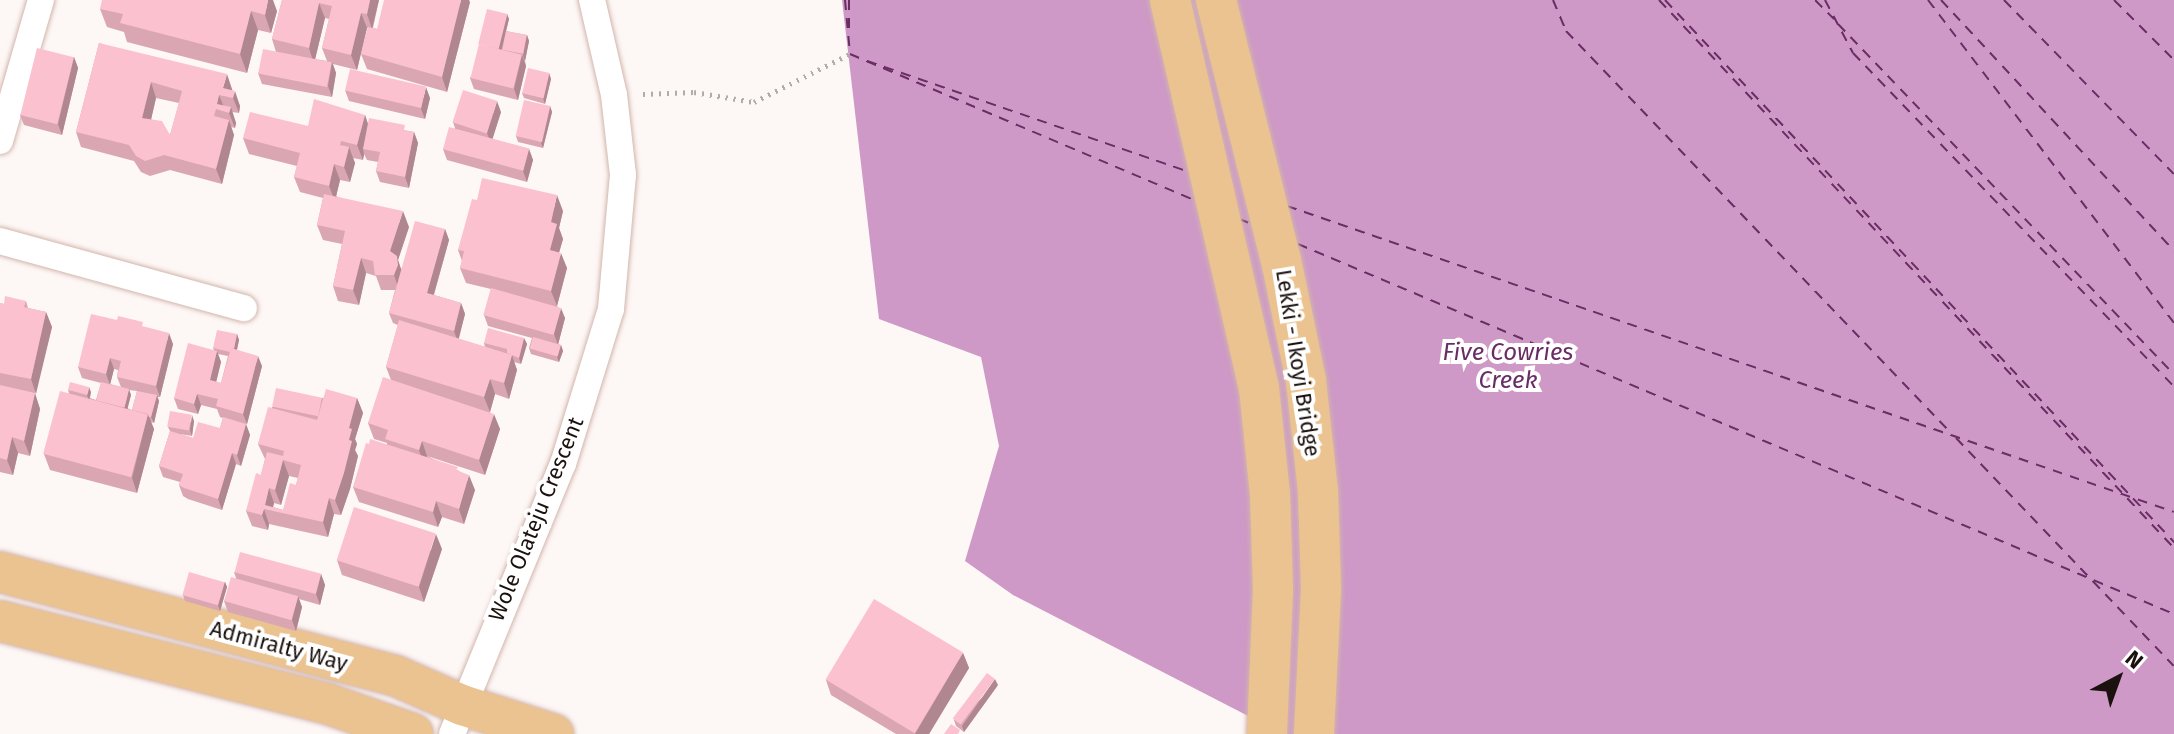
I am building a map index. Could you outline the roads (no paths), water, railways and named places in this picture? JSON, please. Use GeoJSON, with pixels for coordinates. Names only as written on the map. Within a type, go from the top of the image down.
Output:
{"type":"FeatureCollection","features":[{"type":"Feature","properties":{"kind":"main road","name":"Lekki - Ikoyi Bridge"},"geometry":{"type":"LineString","coordinates":[[1170,0],[1259,388],[1270,494],[1273,590],[1267,734]]}},
{"type":"Feature","properties":{"kind":"main road","name":"Lekki - Ikoyi Bridge"},"geometry":{"type":"LineString","coordinates":[[1216,0],[1281,260],[1306,381],[1318,492],[1321,590],[1314,734]]}},
{"type":"Feature","properties":{"kind":"main road","name":"Admiralty Way"},"geometry":{"type":"LineString","coordinates":[[0,572],[396,676],[457,720],[553,734]]}},
{"type":"Feature","properties":{"kind":"main road","name":"Admiralty Way"},"geometry":{"type":"LineString","coordinates":[[0,621],[328,704],[413,734]]}},
{"type":"Feature","properties":{"kind":"street"},"geometry":{"type":"LineString","coordinates":[[0,141],[41,0]]}},
{"type":"Feature","properties":{"kind":"street","name":"Wole Olateju Crescent"},"geometry":{"type":"LineString","coordinates":[[457,720],[563,464],[611,309],[623,175],[614,95],[592,0]]}},
{"type":"Feature","properties":{"kind":"street"},"geometry":{"type":"LineString","coordinates":[[0,241],[244,308]]}},
{"type":"Feature","properties":{"kind":"water","name":"Five Cowries Creek"},"geometry":{"type":"Polygon","coordinates":[[[842,0],[2174,0],[2174,734],[1283,734],[1013,595],[965,561],[999,446],[981,357],[879,319],[842,0]]]}}]}
